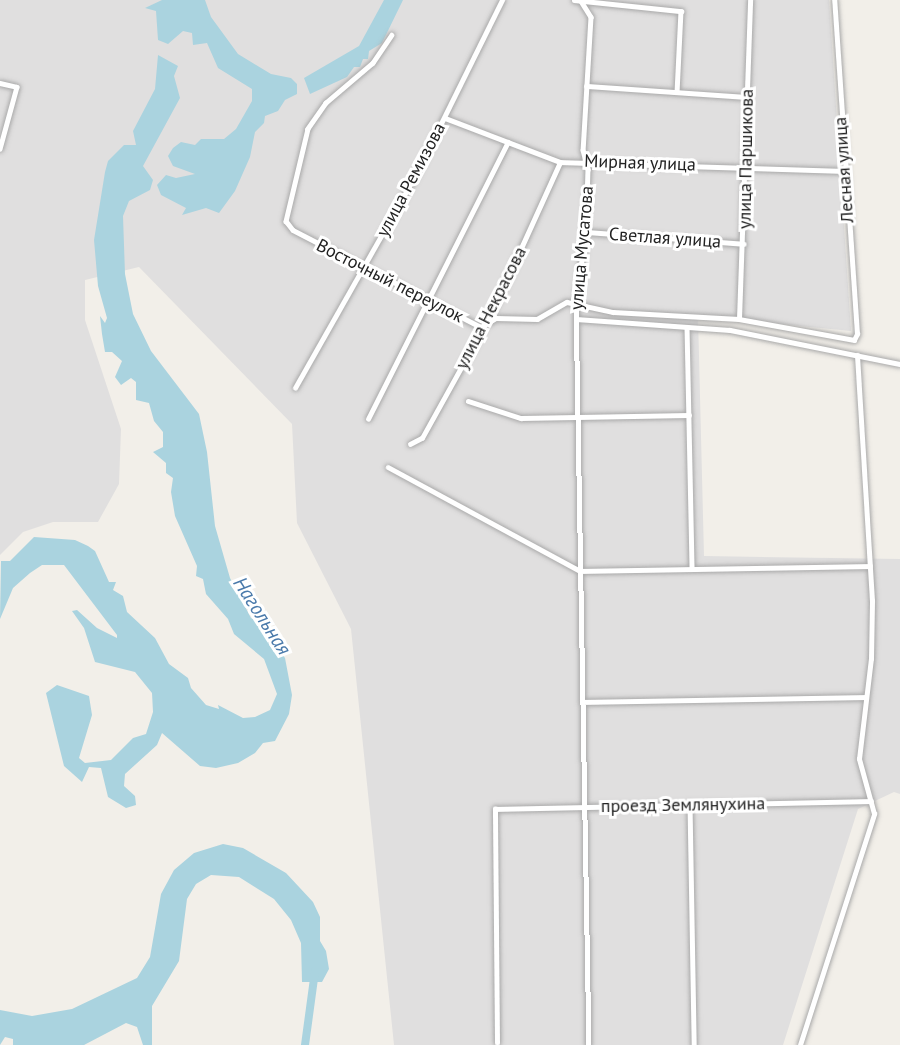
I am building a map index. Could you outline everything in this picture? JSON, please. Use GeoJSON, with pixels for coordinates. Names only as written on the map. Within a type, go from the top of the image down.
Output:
{"type":"FeatureCollection","features":[{"type":"Feature","properties":{"kind":"street","name":"улица Ремизова"},"geometry":{"type":"LineString","coordinates":[[295,388],[445,118],[502,0]]}},
{"type":"Feature","properties":{"kind":"street"},"geometry":{"type":"LineString","coordinates":[[574,0],[681,11],[677,92]]}},
{"type":"Feature","properties":{"kind":"street","name":"улица Паршикова"},"geometry":{"type":"LineString","coordinates":[[739,319],[744,244],[750,0]]}},
{"type":"Feature","properties":{"kind":"street","name":"Лесная улица"},"geometry":{"type":"LineString","coordinates":[[834,0],[843,171],[856,339]]}},
{"type":"Feature","properties":{"kind":"street","name":"улица Мусатова"},"geometry":{"type":"LineString","coordinates":[[581,1],[591,17],[586,86],[586,232],[576,303],[589,1045]]}},
{"type":"Feature","properties":{"kind":"street","name":"Восточный переулок"},"geometry":{"type":"LineString","coordinates":[[392,35],[373,63],[326,103],[308,129],[286,221],[292,230],[481,327],[496,318],[537,319],[560,303],[576,303],[613,312],[739,319],[824,337],[856,339]]}},
{"type":"Feature","properties":{"kind":"street"},"geometry":{"type":"LineString","coordinates":[[0,83],[17,87],[0,149]]}},
{"type":"Feature","properties":{"kind":"street"},"geometry":{"type":"LineString","coordinates":[[586,86],[748,97]]}},
{"type":"Feature","properties":{"kind":"street","name":"Мирная улица"},"geometry":{"type":"LineString","coordinates":[[445,118],[560,162],[585,160],[843,171]]}},
{"type":"Feature","properties":{"kind":"street"},"geometry":{"type":"LineString","coordinates":[[368,419],[507,142]]}},
{"type":"Feature","properties":{"kind":"street","name":"улица Некрасова"},"geometry":{"type":"LineString","coordinates":[[410,444],[422,438],[481,327],[501,295],[560,162]]}},
{"type":"Feature","properties":{"kind":"street","name":"Светлая улица"},"geometry":{"type":"LineString","coordinates":[[586,232],[744,244]]}},
{"type":"Feature","properties":{"kind":"street"},"geometry":{"type":"LineString","coordinates":[[576,319],[762,335],[900,364]]}},
{"type":"Feature","properties":{"kind":"street"},"geometry":{"type":"LineString","coordinates":[[687,327],[692,569]]}},
{"type":"Feature","properties":{"kind":"street"},"geometry":{"type":"LineString","coordinates":[[800,1045],[811,1002],[874,814],[859,759],[871,659],[870,566],[857,355]]}},
{"type":"Feature","properties":{"kind":"street"},"geometry":{"type":"LineString","coordinates":[[468,401],[521,418],[689,415]]}},
{"type":"Feature","properties":{"kind":"street"},"geometry":{"type":"LineString","coordinates":[[388,467],[580,571],[870,566]]}},
{"type":"Feature","properties":{"kind":"street"},"geometry":{"type":"LineString","coordinates":[[582,702],[866,697]]}},
{"type":"Feature","properties":{"kind":"street","name":"проезд Землянухина"},"geometry":{"type":"LineString","coordinates":[[497,1043],[495,809],[872,801]]}},
{"type":"Feature","properties":{"kind":"street"},"geometry":{"type":"LineString","coordinates":[[690,804],[694,1045]]}},
{"type":"Feature","properties":{"kind":"shaded area"},"geometry":{"type":"Polygon","coordinates":[[[0,0],[829,0],[851,331],[698,316],[704,556],[900,559],[900,794],[894,792],[858,809],[783,1045],[394,1045],[351,629],[297,523],[292,424],[139,267],[85,280],[85,320],[121,429],[119,484],[98,522],[53,522],[23,532],[0,555],[0,0]]]}},
{"type":"Feature","properties":{"kind":"water"},"geometry":{"type":"Polygon","coordinates":[[[162,0],[205,0],[211,17],[238,54],[271,74],[291,78],[297,84],[297,94],[285,100],[278,111],[265,116],[264,123],[255,132],[250,157],[235,191],[219,213],[206,208],[182,215],[186,208],[161,195],[157,185],[166,175],[176,178],[195,174],[173,166],[168,156],[173,148],[181,142],[195,145],[201,139],[224,139],[236,129],[252,101],[252,89],[218,68],[207,43],[193,45],[192,33],[183,31],[168,44],[158,40],[156,11],[145,8],[162,0]]]}},
{"type":"Feature","properties":{"kind":"water"},"geometry":{"type":"Polygon","coordinates":[[[384,0],[403,0],[382,43],[369,51],[368,59],[363,59],[360,67],[354,67],[347,77],[310,94],[304,78],[359,46],[384,0]]]}},
{"type":"Feature","properties":{"kind":"water"},"geometry":{"type":"Polygon","coordinates":[[[158,55],[178,66],[174,76],[180,98],[143,166],[153,180],[150,190],[129,201],[123,216],[125,274],[133,314],[151,351],[199,414],[207,452],[215,526],[230,578],[251,618],[260,623],[285,658],[292,695],[289,714],[275,741],[263,743],[255,753],[238,763],[216,768],[200,766],[162,733],[157,745],[125,774],[124,786],[135,796],[136,805],[126,808],[108,797],[101,768],[89,767],[82,782],[64,766],[46,693],[57,685],[89,696],[92,715],[79,758],[85,763],[111,760],[133,738],[146,734],[153,712],[152,693],[135,672],[95,662],[84,628],[72,611],[77,610],[97,628],[117,638],[117,635],[64,565],[42,565],[30,573],[13,588],[0,619],[1,561],[10,561],[34,537],[75,540],[88,546],[95,551],[109,582],[116,582],[113,590],[123,596],[127,612],[155,638],[169,664],[188,678],[191,688],[206,705],[219,709],[218,705],[243,718],[255,717],[270,710],[277,694],[264,659],[234,634],[228,619],[206,594],[203,579],[196,576],[197,566],[175,516],[171,492],[173,478],[166,473],[166,463],[153,452],[163,447],[163,432],[154,421],[149,403],[136,400],[136,382],[131,378],[121,385],[115,377],[122,361],[112,352],[105,352],[100,316],[105,323],[107,318],[98,286],[94,240],[105,172],[108,161],[124,145],[136,145],[133,131],[155,89],[158,55]]]}},
{"type":"Feature","properties":{"kind":"water"},"geometry":{"type":"Polygon","coordinates":[[[223,844],[243,848],[286,873],[313,902],[320,917],[320,941],[326,951],[329,969],[322,982],[302,982],[301,943],[291,920],[274,899],[239,877],[211,875],[196,884],[187,899],[179,961],[152,1006],[152,1045],[143,1045],[137,1027],[126,1023],[84,1045],[13,1045],[13,1039],[5,1037],[0,1045],[0,1010],[32,1016],[72,1009],[137,978],[150,957],[161,894],[174,870],[194,853],[223,844]]]}},
{"type":"Feature","properties":{"kind":"waterway","name":"Нагольная"},"geometry":{"type":"LineString","coordinates":[[305,1045],[315,971]]}}]}
